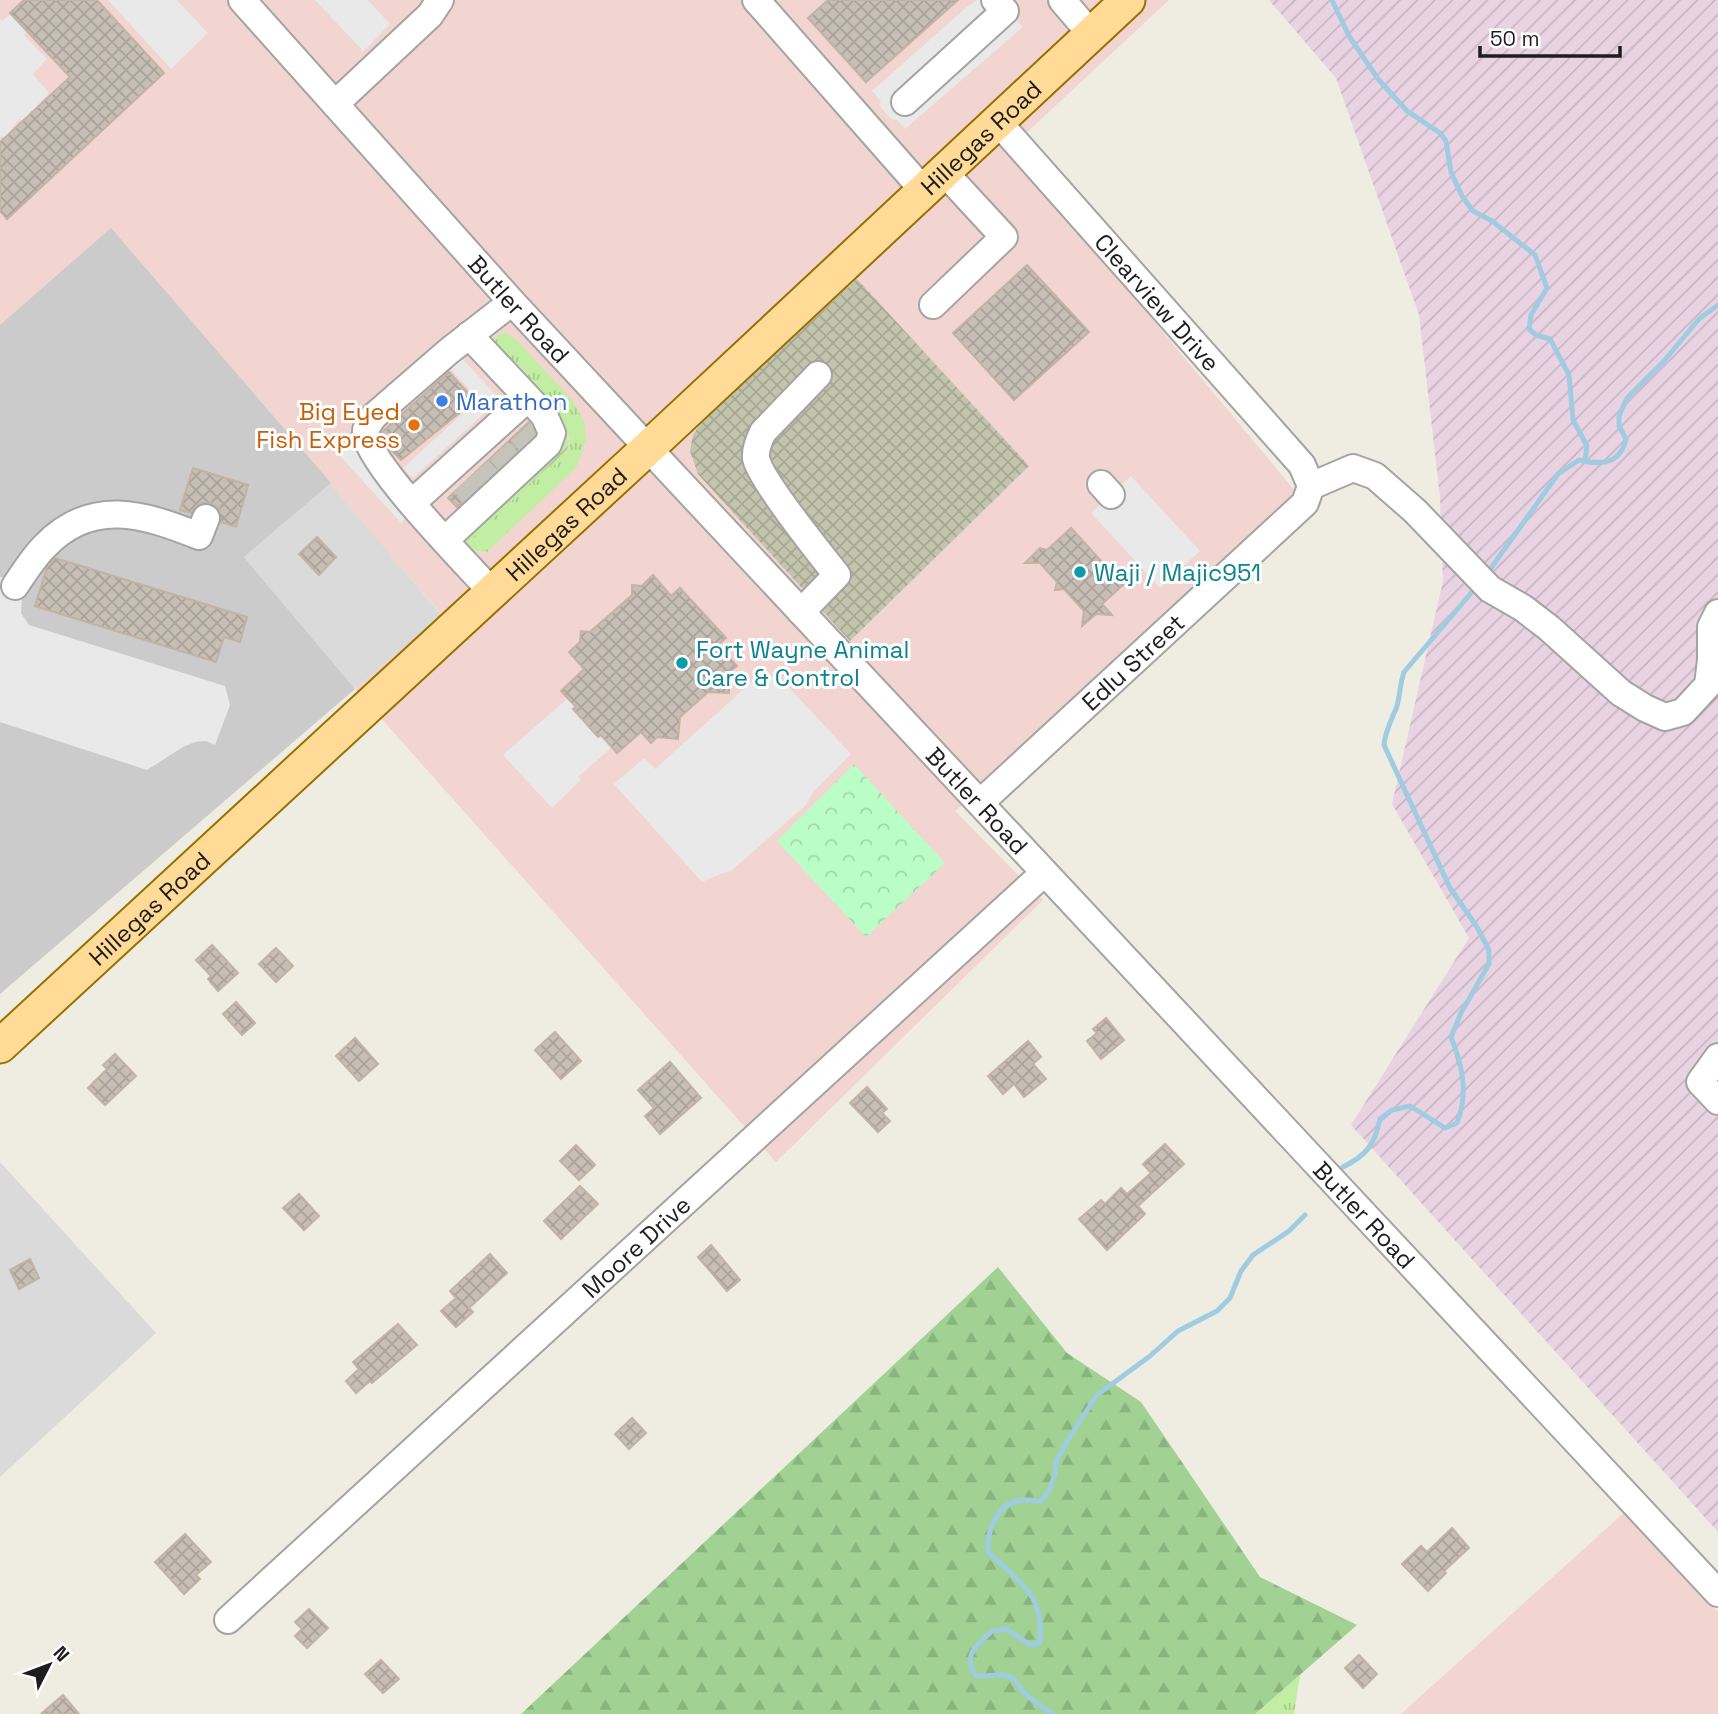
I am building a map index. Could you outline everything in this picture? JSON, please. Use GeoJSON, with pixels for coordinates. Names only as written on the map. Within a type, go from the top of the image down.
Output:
{"type":"FeatureCollection","features":[{"type":"Feature","properties":{"kind":"main road","name":"Hillegas Road"},"geometry":{"type":"LineString","coordinates":[[0,1046],[648,448],[1128,0]]}},
{"type":"Feature","properties":{"kind":"street","name":"Butler Road"},"geometry":{"type":"LineString","coordinates":[[243,0],[512,302],[1718,1593]]}},
{"type":"Feature","properties":{"kind":"street"},"geometry":{"type":"LineString","coordinates":[[335,104],[430,15],[440,0]]}},
{"type":"Feature","properties":{"kind":"street"},"geometry":{"type":"LineString","coordinates":[[756,0],[934,182],[1004,237],[933,305]]}},
{"type":"Feature","properties":{"kind":"street"},"geometry":{"type":"LineString","coordinates":[[905,102],[1005,12],[995,0]]}},
{"type":"Feature","properties":{"kind":"street"},"geometry":{"type":"LineString","coordinates":[[1062,0],[1091,34]]}},
{"type":"Feature","properties":{"kind":"street","name":"Clearview Drive"},"geometry":{"type":"LineString","coordinates":[[997,121],[1302,465],[1311,486]]}},
{"type":"Feature","properties":{"kind":"street"},"geometry":{"type":"LineString","coordinates":[[492,592],[382,465],[365,432],[367,424],[469,335],[512,302]]}},
{"type":"Feature","properties":{"kind":"street"},"geometry":{"type":"LineString","coordinates":[[469,335],[544,415],[552,433],[548,444],[525,437]]}},
{"type":"Feature","properties":{"kind":"street"},"geometry":{"type":"LineString","coordinates":[[801,612],[837,575],[785,506],[756,459],[763,432],[818,375]]}},
{"type":"Feature","properties":{"kind":"street"},"geometry":{"type":"LineString","coordinates":[[445,540],[476,481],[525,437],[528,398]]}},
{"type":"Feature","properties":{"kind":"street"},"geometry":{"type":"LineString","coordinates":[[413,502],[476,481],[525,437]]}},
{"type":"Feature","properties":{"kind":"street"},"geometry":{"type":"LineString","coordinates":[[1311,486],[1353,468],[1375,476],[1415,511],[1490,589],[1523,608],[1549,628],[1622,693],[1665,717],[1683,712],[1708,685],[1712,660],[1712,627],[1718,613]]}},
{"type":"Feature","properties":{"kind":"street","name":"Edlu Street"},"geometry":{"type":"LineString","coordinates":[[980,803],[1305,503],[1311,486]]}},
{"type":"Feature","properties":{"kind":"street"},"geometry":{"type":"LineString","coordinates":[[15,586],[43,548],[70,526],[87,519],[115,513],[136,515],[199,536],[206,518]]}},
{"type":"Feature","properties":{"kind":"street","name":"Moore Drive"},"geometry":{"type":"LineString","coordinates":[[228,1620],[1044,873]]}},
{"type":"Feature","properties":{"kind":"street"},"geometry":{"type":"LineString","coordinates":[[1718,1057],[1700,1082],[1718,1101]]}},
{"type":"Feature","properties":{"kind":"shaded area"},"geometry":{"type":"Polygon","coordinates":[[[0,0],[1169,0],[1010,148],[1305,503],[955,811],[1043,900],[776,1162],[355,689],[442,615],[111,229],[0,325],[0,0]]]}},
{"type":"Feature","properties":{"kind":"shaded area"},"geometry":{"type":"Polygon","coordinates":[[[108,0],[177,0],[208,33],[171,69],[108,0]]]}},
{"type":"Feature","properties":{"kind":"shaded area"},"geometry":{"type":"Polygon","coordinates":[[[315,0],[368,0],[390,24],[362,53],[315,0]]]}},
{"type":"Feature","properties":{"kind":"shaded area"},"geometry":{"type":"Polygon","coordinates":[[[978,0],[999,0],[1023,27],[905,129],[897,120],[891,119],[872,91],[978,0]]]}},
{"type":"Feature","properties":{"kind":"shaded area"},"geometry":{"type":"Polygon","coordinates":[[[1269,0],[1718,0],[1718,1532],[1351,1125],[1469,938],[1392,804],[1443,581],[1440,497],[1419,315],[1336,78],[1269,0]]]}},
{"type":"Feature","properties":{"kind":"shaded area"},"geometry":{"type":"Polygon","coordinates":[[[11,14],[27,31],[24,35],[47,59],[33,74],[49,93],[23,121],[20,119],[12,127],[13,130],[0,138],[0,19],[2,21],[11,14]]]}},
{"type":"Feature","properties":{"kind":"shaded area"},"geometry":{"type":"Polygon","coordinates":[[[111,228],[331,483],[244,557],[355,689],[0,994],[0,325],[111,228]]]}},
{"type":"Feature","properties":{"kind":"shaded area"},"geometry":{"type":"Polygon","coordinates":[[[857,279],[1029,466],[850,641],[698,474],[690,451],[693,435],[701,423],[857,279]]]}},
{"type":"Feature","properties":{"kind":"shaded area"},"geometry":{"type":"Polygon","coordinates":[[[458,354],[500,399],[413,478],[403,468],[478,399],[447,365],[458,354]]]}},
{"type":"Feature","properties":{"kind":"shaded area"},"geometry":{"type":"Polygon","coordinates":[[[351,445],[413,512],[401,523],[340,456],[351,445]]]}},
{"type":"Feature","properties":{"kind":"shaded area"},"geometry":{"type":"Polygon","coordinates":[[[1131,476],[1200,551],[1160,588],[1091,513],[1131,476]]]}},
{"type":"Feature","properties":{"kind":"shaded area"},"geometry":{"type":"Polygon","coordinates":[[[331,483],[442,616],[355,689],[244,557],[331,483]]]}},
{"type":"Feature","properties":{"kind":"shaded area"},"geometry":{"type":"Polygon","coordinates":[[[0,577],[13,577],[27,585],[22,597],[21,613],[29,625],[225,686],[230,705],[215,745],[206,741],[195,742],[147,770],[0,722],[0,577]]]}},
{"type":"Feature","properties":{"kind":"shaded area"},"geometry":{"type":"Polygon","coordinates":[[[766,675],[781,679],[851,754],[813,792],[806,805],[731,871],[702,882],[614,784],[644,758],[655,769],[755,679],[766,675]]]}},
{"type":"Feature","properties":{"kind":"shaded area"},"geometry":{"type":"Polygon","coordinates":[[[568,698],[576,707],[573,709],[612,747],[578,777],[581,780],[552,808],[503,755],[568,698]]]}},
{"type":"Feature","properties":{"kind":"shaded area"},"geometry":{"type":"Polygon","coordinates":[[[0,1162],[156,1333],[0,1477],[0,1162]]]}},
{"type":"Feature","properties":{"kind":"shaded area"},"geometry":{"type":"Polygon","coordinates":[[[1626,1511],[1718,1612],[1718,1714],[1401,1714],[1626,1511]]]}},
{"type":"Feature","properties":{"kind":"green space"},"geometry":{"type":"Polygon","coordinates":[[[501,333],[516,339],[572,400],[584,421],[586,441],[576,468],[487,552],[469,550],[466,542],[548,467],[568,453],[570,438],[564,422],[496,343],[495,337],[501,333]]]}},
{"type":"Feature","properties":{"kind":"green space"},"geometry":{"type":"Polygon","coordinates":[[[496,337],[496,343],[561,417],[567,432],[568,446],[562,459],[548,467],[465,545],[462,544],[465,536],[552,455],[492,341],[496,337]]]}},
{"type":"Feature","properties":{"kind":"green space"},"geometry":{"type":"Polygon","coordinates":[[[854,764],[945,863],[866,937],[777,841],[854,764]]]}},
{"type":"Feature","properties":{"kind":"green space"},"geometry":{"type":"Polygon","coordinates":[[[998,1267],[1067,1353],[1141,1402],[1260,1577],[1357,1625],[1255,1714],[521,1714],[998,1267]]]}},
{"type":"Feature","properties":{"kind":"green space"},"geometry":{"type":"Polygon","coordinates":[[[1300,1675],[1294,1714],[1255,1714],[1300,1675]]]}},
{"type":"Feature","properties":{"kind":"building"},"geometry":{"type":"Polygon","coordinates":[[[24,0],[97,0],[164,73],[7,219],[0,211],[0,142],[70,77],[10,13],[24,0]]]}},
{"type":"Feature","properties":{"kind":"building"},"geometry":{"type":"Polygon","coordinates":[[[828,0],[958,0],[866,82],[808,18],[828,0]]]}},
{"type":"Feature","properties":{"kind":"building"},"geometry":{"type":"Polygon","coordinates":[[[1027,265],[1089,332],[1014,400],[953,333],[1027,265]]]}},
{"type":"Feature","properties":{"kind":"building"},"geometry":{"type":"Polygon","coordinates":[[[449,372],[472,397],[461,407],[463,410],[401,460],[391,450],[382,432],[449,372]]]}},
{"type":"Feature","properties":{"kind":"building"},"geometry":{"type":"Polygon","coordinates":[[[529,422],[534,435],[457,507],[448,498],[529,422]]]}},
{"type":"Feature","properties":{"kind":"building"},"geometry":{"type":"Polygon","coordinates":[[[193,468],[248,485],[236,527],[221,522],[219,509],[211,503],[197,505],[191,513],[180,510],[193,468]]]}},
{"type":"Feature","properties":{"kind":"building","name":"Waji / Majic951"},"geometry":{"type":"Polygon","coordinates":[[[1071,528],[1123,585],[1102,604],[1112,615],[1096,614],[1082,626],[1084,611],[1064,589],[1055,590],[1057,582],[1040,563],[1025,563],[1040,548],[1047,550],[1071,528]]]}},
{"type":"Feature","properties":{"kind":"building"},"geometry":{"type":"Polygon","coordinates":[[[317,537],[336,557],[319,575],[299,554],[317,537]]]}},
{"type":"Feature","properties":{"kind":"building"},"geometry":{"type":"Polygon","coordinates":[[[55,558],[247,617],[240,642],[224,637],[216,662],[35,606],[47,567],[55,558]]]}},
{"type":"Feature","properties":{"kind":"building","name":"Fort Wayne Animal Care & Control"},"geometry":{"type":"Polygon","coordinates":[[[653,575],[671,596],[680,588],[726,638],[718,645],[737,666],[729,672],[729,693],[708,692],[680,717],[678,739],[657,737],[651,743],[641,732],[617,753],[601,735],[598,737],[561,691],[584,669],[569,652],[580,642],[581,631],[590,632],[632,595],[632,585],[642,586],[653,575]]]}},
{"type":"Feature","properties":{"kind":"building"},"geometry":{"type":"Polygon","coordinates":[[[212,945],[238,973],[218,991],[208,979],[211,976],[196,960],[212,945]]]}},
{"type":"Feature","properties":{"kind":"building"},"geometry":{"type":"Polygon","coordinates":[[[276,948],[293,966],[276,982],[259,964],[276,948]]]}},
{"type":"Feature","properties":{"kind":"building"},"geometry":{"type":"Polygon","coordinates":[[[236,1002],[255,1023],[242,1035],[223,1014],[236,1002]]]}},
{"type":"Feature","properties":{"kind":"building"},"geometry":{"type":"Polygon","coordinates":[[[1106,1018],[1124,1040],[1101,1059],[1087,1041],[1097,1033],[1093,1029],[1106,1018]]]}},
{"type":"Feature","properties":{"kind":"building"},"geometry":{"type":"Polygon","coordinates":[[[555,1032],[581,1061],[561,1079],[535,1050],[555,1032]]]}},
{"type":"Feature","properties":{"kind":"building"},"geometry":{"type":"Polygon","coordinates":[[[355,1038],[378,1064],[359,1081],[336,1056],[355,1038]]]}},
{"type":"Feature","properties":{"kind":"building"},"geometry":{"type":"Polygon","coordinates":[[[1028,1041],[1041,1057],[1033,1064],[1046,1079],[1024,1097],[1014,1084],[1003,1094],[988,1076],[1028,1041]]]}},
{"type":"Feature","properties":{"kind":"building"},"geometry":{"type":"Polygon","coordinates":[[[115,1054],[136,1076],[105,1105],[88,1088],[107,1069],[103,1065],[115,1054]]]}},
{"type":"Feature","properties":{"kind":"building"},"geometry":{"type":"Polygon","coordinates":[[[670,1062],[701,1098],[660,1134],[645,1116],[654,1108],[638,1090],[670,1062]]]}},
{"type":"Feature","properties":{"kind":"building"},"geometry":{"type":"Polygon","coordinates":[[[867,1087],[887,1109],[882,1113],[890,1121],[878,1132],[850,1103],[867,1087]]]}},
{"type":"Feature","properties":{"kind":"building"},"geometry":{"type":"Polygon","coordinates":[[[1165,1144],[1184,1164],[1138,1206],[1145,1214],[1107,1250],[1079,1219],[1101,1200],[1105,1204],[1121,1188],[1127,1194],[1151,1173],[1143,1164],[1165,1144]]]}},
{"type":"Feature","properties":{"kind":"building"},"geometry":{"type":"Polygon","coordinates":[[[576,1145],[595,1165],[579,1180],[560,1161],[576,1145]]]}},
{"type":"Feature","properties":{"kind":"building"},"geometry":{"type":"Polygon","coordinates":[[[580,1186],[598,1204],[561,1239],[544,1221],[580,1186]]]}},
{"type":"Feature","properties":{"kind":"building"},"geometry":{"type":"Polygon","coordinates":[[[299,1194],[319,1216],[304,1230],[283,1208],[299,1194]]]}},
{"type":"Feature","properties":{"kind":"building"},"geometry":{"type":"Polygon","coordinates":[[[711,1245],[740,1280],[727,1291],[698,1257],[711,1245]]]}},
{"type":"Feature","properties":{"kind":"building"},"geometry":{"type":"Polygon","coordinates":[[[490,1254],[507,1273],[469,1308],[473,1312],[456,1327],[441,1311],[456,1298],[450,1291],[490,1254]]]}},
{"type":"Feature","properties":{"kind":"building"},"geometry":{"type":"Polygon","coordinates":[[[30,1259],[39,1278],[19,1289],[10,1270],[30,1259]]]}},
{"type":"Feature","properties":{"kind":"building"},"geometry":{"type":"Polygon","coordinates":[[[398,1324],[417,1345],[356,1393],[346,1381],[359,1369],[353,1362],[398,1324]]]}},
{"type":"Feature","properties":{"kind":"building"},"geometry":{"type":"Polygon","coordinates":[[[632,1418],[646,1433],[629,1449],[615,1434],[632,1418]]]}},
{"type":"Feature","properties":{"kind":"building"},"geometry":{"type":"Polygon","coordinates":[[[1452,1528],[1469,1548],[1444,1571],[1446,1573],[1428,1591],[1402,1564],[1421,1546],[1427,1552],[1452,1528]]]}},
{"type":"Feature","properties":{"kind":"building"},"geometry":{"type":"Polygon","coordinates":[[[185,1534],[211,1562],[196,1575],[200,1579],[184,1594],[155,1562],[185,1534]]]}},
{"type":"Feature","properties":{"kind":"building"},"geometry":{"type":"Polygon","coordinates":[[[309,1609],[328,1628],[307,1648],[295,1636],[302,1629],[295,1622],[309,1609]]]}},
{"type":"Feature","properties":{"kind":"building"},"geometry":{"type":"Polygon","coordinates":[[[1359,1655],[1377,1674],[1363,1688],[1345,1668],[1359,1655]]]}},
{"type":"Feature","properties":{"kind":"building"},"geometry":{"type":"Polygon","coordinates":[[[381,1660],[399,1679],[383,1693],[365,1674],[381,1660]]]}},
{"type":"Feature","properties":{"kind":"building"},"geometry":{"type":"Polygon","coordinates":[[[63,1695],[79,1714],[41,1714],[63,1695]]]}},
{"type":"Feature","properties":{"kind":"waterway"},"geometry":{"type":"LineString","coordinates":[[1332,0],[1349,36],[1378,79],[1407,111],[1440,133],[1446,141],[1451,172],[1462,196],[1473,211],[1492,221],[1535,255],[1547,288],[1531,315],[1529,329],[1536,335],[1550,339],[1569,375],[1573,420],[1587,446],[1585,461]]}},
{"type":"Feature","properties":{"kind":"waterway"},"geometry":{"type":"LineString","coordinates":[[1486,575],[1558,474],[1579,460],[1602,462],[1619,454],[1626,439],[1619,426],[1619,416],[1627,398],[1663,362],[1699,319],[1718,305]]}},
{"type":"Feature","properties":{"kind":"waterway"},"geometry":{"type":"LineString","coordinates":[[1343,1167],[1369,1148],[1380,1119],[1392,1110],[1410,1106],[1445,1128],[1457,1123],[1461,1112],[1463,1079],[1451,1037],[1461,1013],[1489,964],[1489,950],[1450,888],[1384,745],[1397,706],[1404,672],[1478,585]]}},
{"type":"Feature","properties":{"kind":"waterway"},"geometry":{"type":"LineString","coordinates":[[1052,1714],[1025,1694],[1013,1678],[1003,1675],[976,1676],[972,1669],[970,1662],[973,1651],[992,1631],[1007,1629],[1030,1645],[1040,1643],[1038,1612],[1028,1590],[988,1552],[995,1519],[1008,1505],[1017,1501],[1040,1502],[1049,1491],[1056,1462],[1066,1443],[1097,1395],[1150,1356],[1178,1331],[1217,1311],[1230,1298],[1241,1271],[1253,1255],[1289,1231],[1305,1215]]}},
{"type":"Feature","properties":{"kind":"tunnel"},"geometry":{"type":"LineString","coordinates":[[520,432],[534,447]]}},
{"type":"Feature","properties":{"kind":"tunnel"},"geometry":{"type":"LineString","coordinates":[[499,451],[513,466]]}},
{"type":"Feature","properties":{"kind":"tunnel"},"geometry":{"type":"LineString","coordinates":[[479,469],[493,484]]}},
{"type":"Feature","properties":{"kind":"tunnel"},"geometry":{"type":"LineString","coordinates":[[463,483],[477,499]]}},
{"type":"Feature","properties":{"kind":"place","name":"Marathon"},"geometry":{"type":"Point","coordinates":[442,401]}},
{"type":"Feature","properties":{"kind":"place","name":"Big Eyed Fish Express"},"geometry":{"type":"Point","coordinates":[414,425]}},
{"type":"Feature","properties":{"kind":"place","name":"Waji / Majic951"},"geometry":{"type":"Point","coordinates":[1080,572]}},
{"type":"Feature","properties":{"kind":"place","name":"Fort Wayne Animal Care & Control"},"geometry":{"type":"Point","coordinates":[682,663]}}]}
